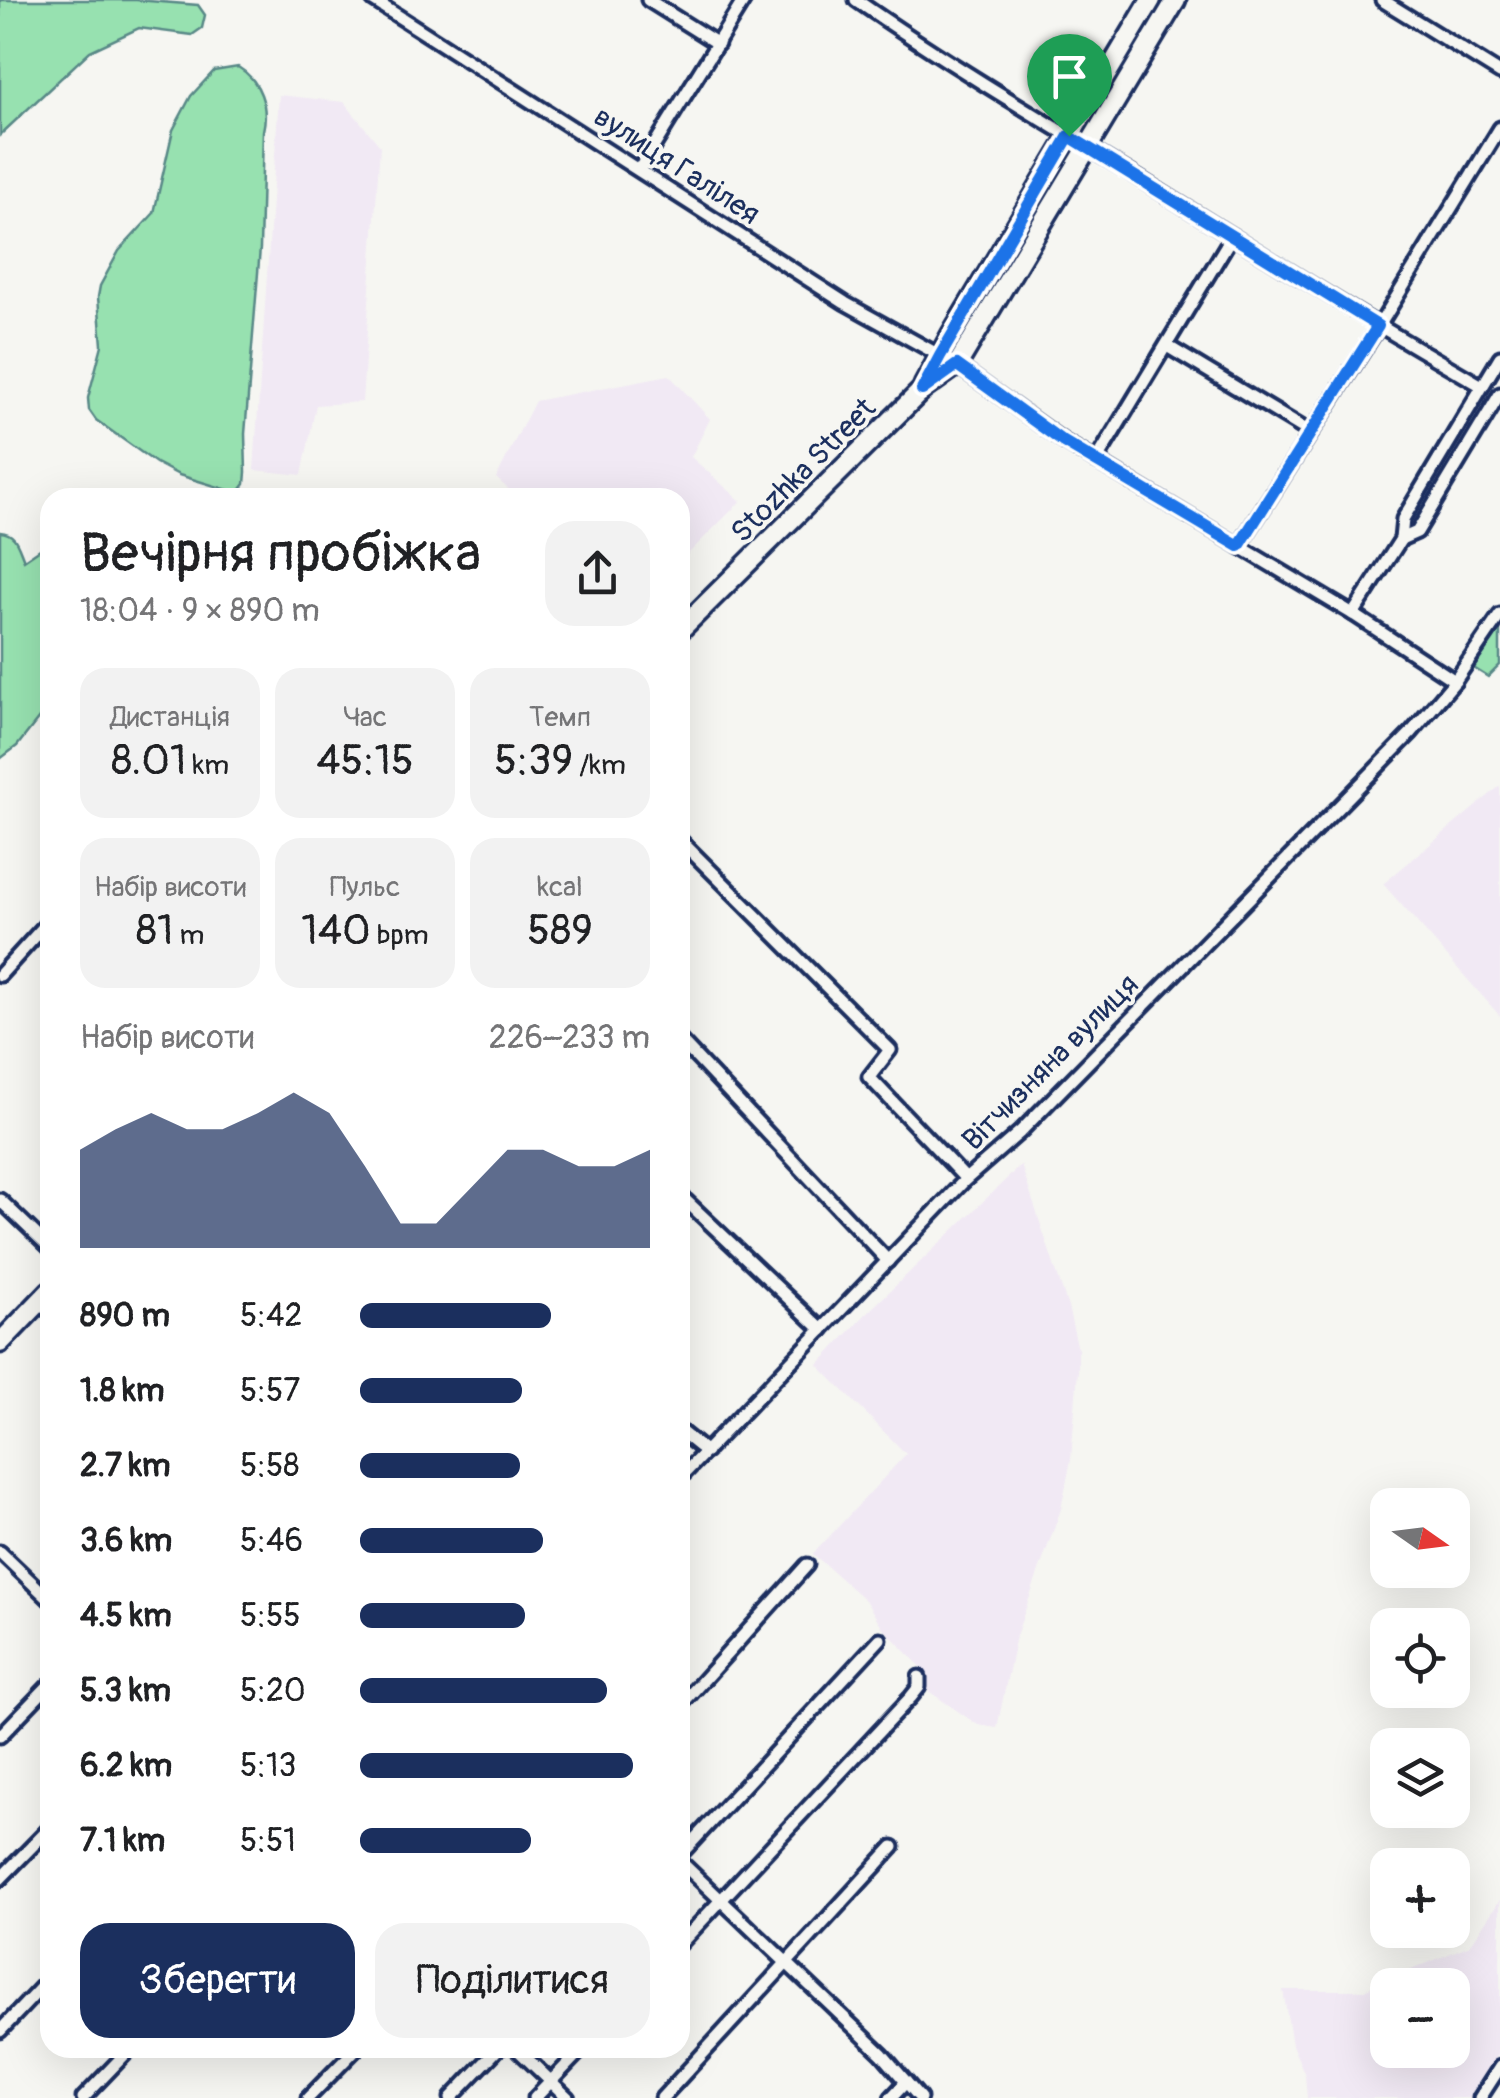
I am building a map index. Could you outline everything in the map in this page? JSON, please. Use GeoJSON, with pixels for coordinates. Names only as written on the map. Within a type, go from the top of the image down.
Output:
{"type":"FeatureCollection","features":[{"type":"Feature","properties":{"kind":"street","name":"вулиця Галілея"},"geometry":{"type":"LineString","coordinates":[[374,0],[845,303],[957,365],[1062,441],[1353,614],[1455,681]]}},
{"type":"Feature","properties":{"kind":"street"},"geometry":{"type":"LineString","coordinates":[[648,0],[718,44]]}},
{"type":"Feature","properties":{"kind":"street"},"geometry":{"type":"LineString","coordinates":[[639,170],[744,0]]}},
{"type":"Feature","properties":{"kind":"street"},"geometry":{"type":"LineString","coordinates":[[856,0],[1088,148],[1482,386]]}},
{"type":"Feature","properties":{"kind":"street","name":"Stozhka Street"},"geometry":{"type":"LineString","coordinates":[[922,390],[1151,0]]}},
{"type":"Feature","properties":{"kind":"street","name":"Stozhka Street"},"geometry":{"type":"LineString","coordinates":[[690,620],[922,390],[957,365],[1176,0]]}},
{"type":"Feature","properties":{"kind":"street"},"geometry":{"type":"LineString","coordinates":[[1382,0],[1500,73]]}},
{"type":"Feature","properties":{"kind":"street"},"geometry":{"type":"LineString","coordinates":[[1239,546],[1500,128]]}},
{"type":"Feature","properties":{"kind":"street"},"geometry":{"type":"LineString","coordinates":[[1096,461],[1232,236]]}},
{"type":"Feature","properties":{"kind":"street"},"geometry":{"type":"LineString","coordinates":[[1167,346],[1310,433]]}},
{"type":"Feature","properties":{"kind":"street"},"geometry":{"type":"LineString","coordinates":[[1353,614],[1400,539],[1403,519],[1500,357]]}},
{"type":"Feature","properties":{"kind":"street"},"geometry":{"type":"LineString","coordinates":[[1400,539],[1417,532],[1500,394]]}},
{"type":"Feature","properties":{"kind":"street","name":"Вітчизняна вулиця"},"geometry":{"type":"LineString","coordinates":[[690,1468],[966,1179],[1020,1132],[1411,732],[1455,681],[1500,615]]}},
{"type":"Feature","properties":{"kind":"street"},"geometry":{"type":"LineString","coordinates":[[690,850],[890,1050],[869,1078],[966,1179]]}},
{"type":"Feature","properties":{"kind":"street"},"geometry":{"type":"LineString","coordinates":[[0,975],[40,931]]}},
{"type":"Feature","properties":{"kind":"street"},"geometry":{"type":"LineString","coordinates":[[690,1051],[888,1261]]}},
{"type":"Feature","properties":{"kind":"street"},"geometry":{"type":"LineString","coordinates":[[0,1200],[40,1238]]}},
{"type":"Feature","properties":{"kind":"street"},"geometry":{"type":"LineString","coordinates":[[690,1205],[822,1330]]}},
{"type":"Feature","properties":{"kind":"street"},"geometry":{"type":"LineString","coordinates":[[0,1342],[40,1313]]}},
{"type":"Feature","properties":{"kind":"street"},"geometry":{"type":"LineString","coordinates":[[690,1439],[706,1452]]}},
{"type":"Feature","properties":{"kind":"street"},"geometry":{"type":"LineString","coordinates":[[0,1552],[40,1590]]}},
{"type":"Feature","properties":{"kind":"street"},"geometry":{"type":"LineString","coordinates":[[690,1695],[806,1565]]}},
{"type":"Feature","properties":{"kind":"street"},"geometry":{"type":"LineString","coordinates":[[690,1847],[880,1639]]}},
{"type":"Feature","properties":{"kind":"street"},"geometry":{"type":"LineString","coordinates":[[690,1934],[911,1697],[920,1677]]}},
{"type":"Feature","properties":{"kind":"street"},"geometry":{"type":"LineString","coordinates":[[0,1736],[40,1694]]}},
{"type":"Feature","properties":{"kind":"street"},"geometry":{"type":"LineString","coordinates":[[0,1878],[40,1838]]}},
{"type":"Feature","properties":{"kind":"street"},"geometry":{"type":"LineString","coordinates":[[662,2098],[892,1848]]}},
{"type":"Feature","properties":{"kind":"street"},"geometry":{"type":"LineString","coordinates":[[690,1868],[882,2054],[920,2098]]}},
{"type":"Feature","properties":{"kind":"street"},"geometry":{"type":"LineString","coordinates":[[0,2031],[40,1989]]}},
{"type":"Feature","properties":{"kind":"street"},"geometry":{"type":"LineString","coordinates":[[83,2098],[122,2058]]}},
{"type":"Feature","properties":{"kind":"street"},"geometry":{"type":"LineString","coordinates":[[308,2098],[347,2058]]}},
{"type":"Feature","properties":{"kind":"street"},"geometry":{"type":"LineString","coordinates":[[450,2098],[489,2058]]}},
{"type":"Feature","properties":{"kind":"street"},"geometry":{"type":"LineString","coordinates":[[527,2058],[568,2098]]}},
{"type":"Feature","properties":{"kind":"street"},"geometry":{"type":"LineString","coordinates":[[535,2098],[573,2058]]}},
{"type":"Feature","properties":{"kind":"street"},"geometry":{"type":"LineString","coordinates":[[1480,2098],[1498,2074]]}},
{"type":"Feature","properties":{"kind":"street"},"geometry":{"type":"LineString","coordinates":[[891,2098],[906,2082]]}},
{"type":"Feature","properties":{"kind":"shaded area"},"geometry":{"type":"Polygon","coordinates":[[[279,95],[344,102],[380,146],[362,402],[316,405],[302,475],[254,470],[279,95]]]}},
{"type":"Feature","properties":{"kind":"shaded area"},"geometry":{"type":"Polygon","coordinates":[[[669,375],[710,419],[691,457],[741,501],[690,552],[690,488],[507,488],[496,478],[535,401],[669,375]]]}},
{"type":"Feature","properties":{"kind":"shaded area"},"geometry":{"type":"Polygon","coordinates":[[[1500,786],[1500,1016],[1383,884],[1500,786]]]}},
{"type":"Feature","properties":{"kind":"shaded area"},"geometry":{"type":"Polygon","coordinates":[[[1021,1165],[1068,1307],[1078,1349],[1078,1370],[1071,1460],[1061,1509],[1016,1636],[997,1728],[978,1725],[927,1690],[925,1671],[883,1628],[865,1600],[813,1554],[906,1454],[818,1365],[1021,1165]]]}},
{"type":"Feature","properties":{"kind":"shaded area"},"geometry":{"type":"Polygon","coordinates":[[[1500,1900],[1500,2052],[1471,2098],[1307,2098],[1305,2075],[1292,2045],[1283,1990],[1370,1987],[1370,2068],[1470,2068],[1470,1968],[1416,1968],[1470,1948],[1500,1900]]]}},
{"type":"Feature","properties":{"kind":"green space"},"geometry":{"type":"Polygon","coordinates":[[[0,0],[136,0],[198,5],[205,15],[202,28],[192,35],[139,28],[90,51],[0,135],[0,0]]]}},
{"type":"Feature","properties":{"kind":"green space"},"geometry":{"type":"Polygon","coordinates":[[[238,67],[246,72],[261,94],[265,112],[260,248],[242,488],[222,488],[179,475],[156,463],[96,420],[89,410],[88,398],[102,345],[100,286],[119,251],[154,213],[173,130],[191,96],[214,71],[238,67]]]}},
{"type":"Feature","properties":{"kind":"green space"},"geometry":{"type":"Polygon","coordinates":[[[0,532],[13,538],[24,560],[40,549],[40,717],[17,746],[0,759],[0,532]]]}},
{"type":"Feature","properties":{"kind":"green space"},"geometry":{"type":"Polygon","coordinates":[[[1500,627],[1500,665],[1488,677],[1472,667],[1500,627]]]}},
{"type":"Feature","properties":{"kind":"route"},"geometry":{"type":"LineString","coordinates":[[1069,136],[1378,326],[1239,546],[1062,441],[957,365],[922,390],[1069,136]]}}]}
